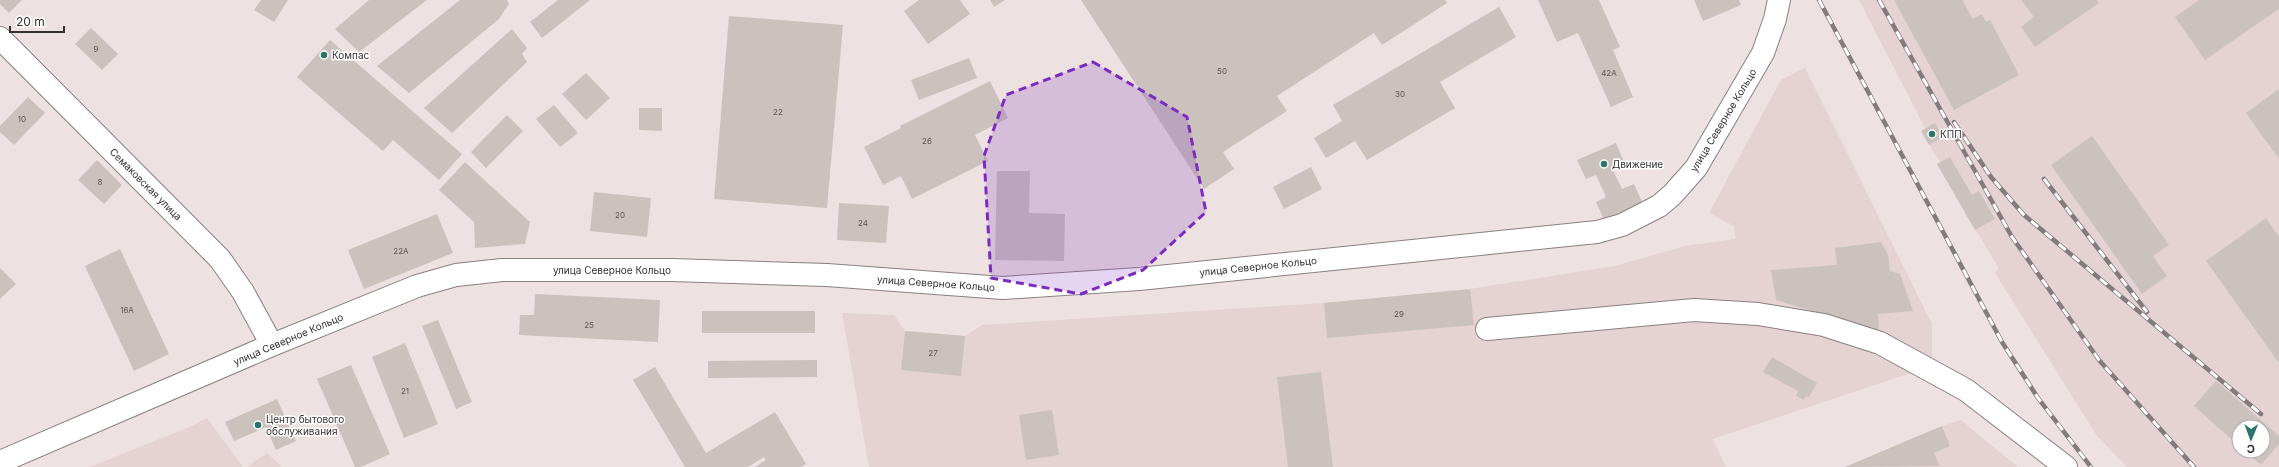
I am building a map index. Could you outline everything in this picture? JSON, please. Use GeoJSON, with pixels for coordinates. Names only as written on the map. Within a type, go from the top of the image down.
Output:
{"type":"FeatureCollection","features":[{"type":"Feature","properties":{"kind":"street","name":"улица Северное Кольцо"},"geometry":{"type":"LineString","coordinates":[[0,462],[272,345],[417,286],[456,275],[502,270],[598,269],[819,275],[1003,288],[1139,279],[1597,232],[1622,225],[1658,206],[1672,195],[1696,168],[1763,53],[1775,19],[1779,0]]}},
{"type":"Feature","properties":{"kind":"street","name":"Семаковская улица"},"geometry":{"type":"LineString","coordinates":[[0,38],[220,259],[243,292],[272,345]]}},
{"type":"Feature","properties":{"kind":"street"},"geometry":{"type":"LineString","coordinates":[[1487,329],[1694,310],[1758,314],[1824,325],[1880,343],[1966,390],[2066,467]]}},
{"type":"Feature","properties":{"kind":"highlighted area"},"geometry":{"type":"Polygon","coordinates":[[[1093,62],[1187,117],[1206,212],[1143,270],[1081,294],[991,278],[984,156],[1006,95],[1093,62]]]}},
{"type":"Feature","properties":{"kind":"shaded area"},"geometry":{"type":"Polygon","coordinates":[[[1859,0],[2279,0],[2279,467],[2127,467],[2097,436],[1995,273],[1999,269],[1937,164],[1940,162],[1921,131],[1925,128],[1859,0]]]}},
{"type":"Feature","properties":{"kind":"shaded area"},"geometry":{"type":"Polygon","coordinates":[[[1805,68],[1932,324],[1932,371],[1908,374],[1713,439],[1726,467],[869,467],[842,313],[894,315],[905,331],[965,336],[982,325],[1324,303],[1470,289],[1615,266],[1685,246],[1736,239],[1734,226],[1709,213],[1781,80],[1805,68]]]}},
{"type":"Feature","properties":{"kind":"shaded area"},"geometry":{"type":"Polygon","coordinates":[[[207,418],[243,467],[90,467],[187,428],[207,418]]]}},
{"type":"Feature","properties":{"kind":"shaded area"},"geometry":{"type":"Polygon","coordinates":[[[1961,420],[2018,467],[1845,467],[1942,426],[1961,420]]]}},
{"type":"Feature","properties":{"kind":"shaded area"},"geometry":{"type":"Polygon","coordinates":[[[267,453],[282,467],[247,467],[267,453]]]}},
{"type":"Feature","properties":{"kind":"building"},"geometry":{"type":"Polygon","coordinates":[[[0,0],[22,0],[9,13],[0,4],[0,0]]]}},
{"type":"Feature","properties":{"kind":"building"},"geometry":{"type":"Polygon","coordinates":[[[261,0],[288,0],[274,22],[254,10],[261,0]]]}},
{"type":"Feature","properties":{"kind":"building"},"geometry":{"type":"Polygon","coordinates":[[[369,0],[427,0],[359,52],[335,29],[369,0]]]}},
{"type":"Feature","properties":{"kind":"building"},"geometry":{"type":"Polygon","coordinates":[[[460,0],[507,0],[509,4],[499,19],[409,93],[377,66],[460,0]]]}},
{"type":"Feature","properties":{"kind":"building"},"geometry":{"type":"Polygon","coordinates":[[[558,0],[590,0],[542,38],[530,22],[558,0]]]}},
{"type":"Feature","properties":{"kind":"building"},"geometry":{"type":"Polygon","coordinates":[[[919,0],[960,0],[970,14],[928,44],[904,11],[919,0]]]}},
{"type":"Feature","properties":{"kind":"building"},"geometry":{"type":"Polygon","coordinates":[[[990,0],[1005,0],[994,7],[990,0]]]}},
{"type":"Feature","properties":{"kind":"building"},"geometry":{"type":"Polygon","coordinates":[[[1081,0],[1445,0],[1447,3],[1382,45],[1374,33],[1277,96],[1287,111],[1223,152],[1234,169],[1204,189],[1081,0]]]}},
{"type":"Feature","properties":{"kind":"building"},"geometry":{"type":"Polygon","coordinates":[[[1538,0],[1599,0],[1620,47],[1613,50],[1633,97],[1611,107],[1578,33],[1557,42],[1538,0]]]}},
{"type":"Feature","properties":{"kind":"building"},"geometry":{"type":"Polygon","coordinates":[[[1694,0],[1739,0],[1741,5],[1703,21],[1694,0]]]}},
{"type":"Feature","properties":{"kind":"building"},"geometry":{"type":"Polygon","coordinates":[[[1894,0],[1962,0],[1973,19],[1982,14],[1986,22],[1990,20],[2019,75],[1954,110],[1894,0]]]}},
{"type":"Feature","properties":{"kind":"building"},"geometry":{"type":"Polygon","coordinates":[[[2021,0],[2097,0],[2099,3],[2035,47],[2021,27],[2034,17],[2021,0]]]}},
{"type":"Feature","properties":{"kind":"building"},"geometry":{"type":"Polygon","coordinates":[[[2199,0],[2279,0],[2279,9],[2205,60],[2175,17],[2199,0]]]}},
{"type":"Feature","properties":{"kind":"building"},"geometry":{"type":"Polygon","coordinates":[[[1499,7],[1516,37],[1440,82],[1455,108],[1367,160],[1355,141],[1326,158],[1314,138],[1342,121],[1333,105],[1499,7]]]}},
{"type":"Feature","properties":{"kind":"building"},"geometry":{"type":"Polygon","coordinates":[[[729,16],[843,25],[827,208],[714,199],[729,16]]]}},
{"type":"Feature","properties":{"kind":"building"},"geometry":{"type":"Polygon","coordinates":[[[91,28],[118,54],[102,70],[75,44],[91,28]]]}},
{"type":"Feature","properties":{"kind":"building"},"geometry":{"type":"Polygon","coordinates":[[[512,29],[527,48],[522,54],[527,62],[452,133],[424,108],[512,29]]]}},
{"type":"Feature","properties":{"kind":"building"},"geometry":{"type":"Polygon","coordinates":[[[330,40],[462,154],[439,180],[393,140],[383,151],[297,77],[330,40]]]}},
{"type":"Feature","properties":{"kind":"building"},"geometry":{"type":"Polygon","coordinates":[[[969,58],[977,78],[919,100],[911,80],[969,58]]]}},
{"type":"Feature","properties":{"kind":"building"},"geometry":{"type":"Polygon","coordinates":[[[586,73],[610,98],[586,120],[562,94],[586,73]]]}},
{"type":"Feature","properties":{"kind":"building"},"geometry":{"type":"Polygon","coordinates":[[[990,81],[1008,118],[975,135],[988,161],[912,199],[901,176],[883,185],[864,147],[901,128],[900,126],[990,81]]]}},
{"type":"Feature","properties":{"kind":"building"},"geometry":{"type":"Polygon","coordinates":[[[2279,89],[2279,159],[2246,113],[2279,89]]]}},
{"type":"Feature","properties":{"kind":"building"},"geometry":{"type":"Polygon","coordinates":[[[28,97],[45,113],[14,145],[0,132],[0,126],[28,97]]]}},
{"type":"Feature","properties":{"kind":"building"},"geometry":{"type":"Polygon","coordinates":[[[554,105],[578,133],[560,147],[536,119],[554,105]]]}},
{"type":"Feature","properties":{"kind":"building"},"geometry":{"type":"Polygon","coordinates":[[[639,108],[662,108],[662,131],[639,130],[639,108]]]}},
{"type":"Feature","properties":{"kind":"building"},"geometry":{"type":"Polygon","coordinates":[[[507,115],[523,131],[486,168],[471,152],[507,115]]]}},
{"type":"Feature","properties":{"kind":"building","name":"КПП"},"geometry":{"type":"Polygon","coordinates":[[[1935,123],[1943,137],[1929,145],[1921,131],[1935,123]]]}},
{"type":"Feature","properties":{"kind":"building"},"geometry":{"type":"Polygon","coordinates":[[[2092,136],[2169,245],[2153,256],[2167,276],[2142,294],[2051,165],[2092,136]]]}},
{"type":"Feature","properties":{"kind":"building"},"geometry":{"type":"Polygon","coordinates":[[[1616,143],[1624,162],[1612,168],[1622,189],[1634,184],[1642,202],[1604,220],[1596,202],[1606,197],[1596,175],[1586,179],[1577,160],[1616,143]]]}},
{"type":"Feature","properties":{"kind":"building"},"geometry":{"type":"Polygon","coordinates":[[[1950,157],[1972,195],[1979,191],[1995,219],[1975,230],[1937,164],[1950,157]]]}},
{"type":"Feature","properties":{"kind":"building"},"geometry":{"type":"Polygon","coordinates":[[[97,160],[122,185],[104,204],[78,180],[97,160]]]}},
{"type":"Feature","properties":{"kind":"building"},"geometry":{"type":"Polygon","coordinates":[[[465,162],[530,222],[525,244],[475,248],[474,222],[439,190],[465,162]]]}},
{"type":"Feature","properties":{"kind":"building"},"geometry":{"type":"Polygon","coordinates":[[[1311,167],[1322,189],[1284,209],[1273,187],[1311,167]]]}},
{"type":"Feature","properties":{"kind":"building"},"geometry":{"type":"Polygon","coordinates":[[[997,171],[1030,171],[1029,213],[1065,214],[1064,261],[995,260],[997,171]]]}},
{"type":"Feature","properties":{"kind":"building"},"geometry":{"type":"Polygon","coordinates":[[[594,192],[651,198],[647,237],[590,231],[594,192]]]}},
{"type":"Feature","properties":{"kind":"building"},"geometry":{"type":"Polygon","coordinates":[[[839,203],[889,206],[886,243],[837,240],[839,203]]]}},
{"type":"Feature","properties":{"kind":"building"},"geometry":{"type":"Polygon","coordinates":[[[437,214],[453,253],[364,289],[348,250],[437,214]]]}},
{"type":"Feature","properties":{"kind":"building"},"geometry":{"type":"Polygon","coordinates":[[[2266,218],[2279,237],[2279,363],[2206,261],[2266,218]]]}},
{"type":"Feature","properties":{"kind":"building"},"geometry":{"type":"Polygon","coordinates":[[[1881,242],[1888,255],[1890,271],[1900,274],[1913,311],[1878,314],[1879,332],[1776,300],[1771,270],[1837,265],[1835,248],[1881,242]]]}},
{"type":"Feature","properties":{"kind":"building"},"geometry":{"type":"Polygon","coordinates":[[[120,249],[169,354],[134,371],[85,266],[120,249]]]}},
{"type":"Feature","properties":{"kind":"building"},"geometry":{"type":"Polygon","coordinates":[[[0,268],[16,284],[0,299],[0,268]]]}},
{"type":"Feature","properties":{"kind":"building"},"geometry":{"type":"Polygon","coordinates":[[[1470,289],[1474,325],[1327,338],[1324,303],[1470,289]]]}},
{"type":"Feature","properties":{"kind":"building"},"geometry":{"type":"Polygon","coordinates":[[[535,294],[660,300],[658,342],[519,335],[520,315],[534,315],[535,294]]]}},
{"type":"Feature","properties":{"kind":"building"},"geometry":{"type":"Polygon","coordinates":[[[702,311],[815,311],[815,333],[702,333],[702,311]]]}},
{"type":"Feature","properties":{"kind":"building"},"geometry":{"type":"Polygon","coordinates":[[[438,320],[472,402],[456,409],[422,326],[438,320]]]}},
{"type":"Feature","properties":{"kind":"building"},"geometry":{"type":"Polygon","coordinates":[[[905,331],[965,336],[961,376],[901,370],[905,331]]]}},
{"type":"Feature","properties":{"kind":"building"},"geometry":{"type":"Polygon","coordinates":[[[405,343],[438,424],[404,438],[372,357],[405,343]]]}},
{"type":"Feature","properties":{"kind":"building"},"geometry":{"type":"Polygon","coordinates":[[[1772,357],[1817,383],[1809,397],[1806,396],[1804,400],[1796,396],[1798,391],[1763,372],[1772,357]]]}},
{"type":"Feature","properties":{"kind":"building"},"geometry":{"type":"Polygon","coordinates":[[[817,360],[817,377],[708,378],[708,361],[817,360]]]}},
{"type":"Feature","properties":{"kind":"building"},"geometry":{"type":"Polygon","coordinates":[[[351,365],[390,454],[361,467],[355,467],[317,379],[351,365]]]}},
{"type":"Feature","properties":{"kind":"building"},"geometry":{"type":"Polygon","coordinates":[[[655,367],[706,453],[775,412],[806,464],[801,467],[755,467],[766,460],[764,457],[748,467],[685,467],[633,380],[655,367]]]}},
{"type":"Feature","properties":{"kind":"building"},"geometry":{"type":"Polygon","coordinates":[[[1321,372],[1333,467],[1288,467],[1277,377],[1321,372]]]}},
{"type":"Feature","properties":{"kind":"building"},"geometry":{"type":"Polygon","coordinates":[[[2216,381],[2260,419],[2231,419],[2231,439],[2194,406],[2216,381]]]}},
{"type":"Feature","properties":{"kind":"building","name":"Центр бытового обслуживания"},"geometry":{"type":"Polygon","coordinates":[[[277,399],[296,441],[276,450],[266,427],[234,441],[225,422],[277,399]]]}},
{"type":"Feature","properties":{"kind":"building"},"geometry":{"type":"Polygon","coordinates":[[[1052,410],[1059,455],[1026,460],[1019,415],[1052,410]]]}},
{"type":"Feature","properties":{"kind":"building"},"geometry":{"type":"Polygon","coordinates":[[[1942,426],[1950,446],[1934,453],[1940,466],[1845,467],[1942,426]]]}},
{"type":"Feature","properties":{"kind":"building"},"geometry":{"type":"Polygon","coordinates":[[[2271,429],[2279,436],[2279,444],[2271,453],[2271,429]]]}},
{"type":"Feature","properties":{"kind":"building"},"geometry":{"type":"Polygon","coordinates":[[[2254,459],[2266,459],[2261,465],[2254,459]]]}},
{"type":"Feature","properties":{"kind":"railway"},"geometry":{"type":"LineString","coordinates":[[1819,0],[2002,342],[2038,398],[2091,467]]}},
{"type":"Feature","properties":{"kind":"railway"},"geometry":{"type":"LineString","coordinates":[[1879,0],[2012,237],[2099,360],[2194,467]]}},
{"type":"Feature","properties":{"kind":"railway"},"geometry":{"type":"LineString","coordinates":[[1954,122],[1991,177],[2024,215],[2261,414]]}},
{"type":"Feature","properties":{"kind":"railway"},"geometry":{"type":"LineString","coordinates":[[2044,179],[2147,312]]}},
{"type":"Feature","properties":{"kind":"place","name":"Компас"},"geometry":{"type":"Point","coordinates":[324,55]}},
{"type":"Feature","properties":{"kind":"place","name":"КПП"},"geometry":{"type":"Point","coordinates":[1932,134]}},
{"type":"Feature","properties":{"kind":"place","name":"Движение"},"geometry":{"type":"Point","coordinates":[1604,164]}},
{"type":"Feature","properties":{"kind":"place","name":"Центр бытового обслуживания"},"geometry":{"type":"Point","coordinates":[258,425]}}]}
